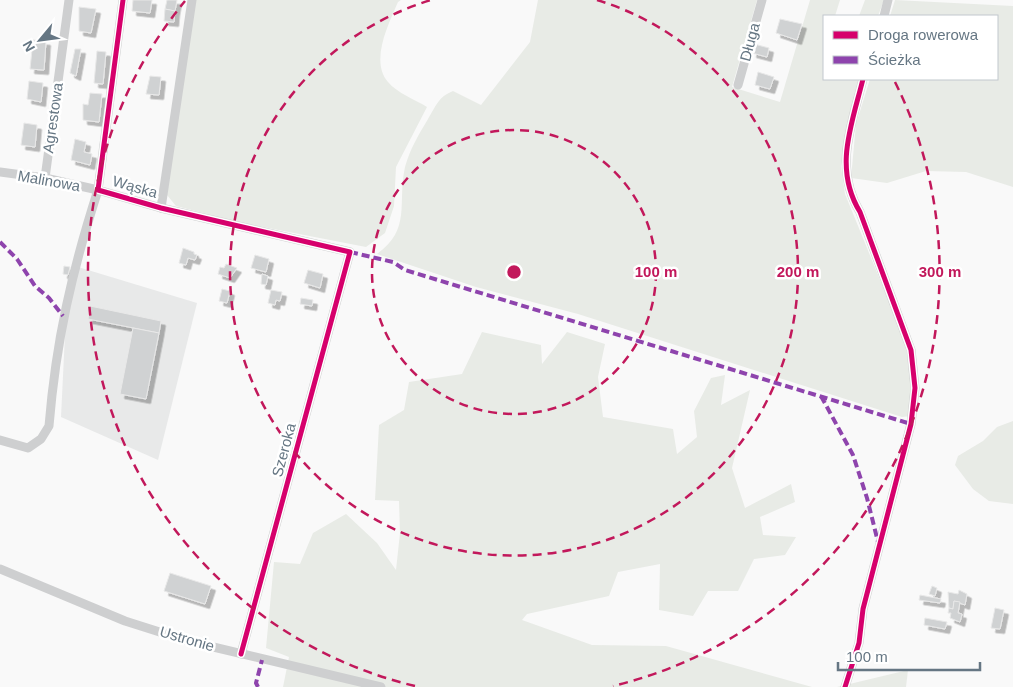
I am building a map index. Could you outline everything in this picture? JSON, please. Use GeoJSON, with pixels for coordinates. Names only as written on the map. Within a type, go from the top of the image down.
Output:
{"type":"FeatureCollection","features":[{"type":"Feature","properties":{"kind":"street","name":"Agrestowa"},"geometry":{"type":"LineString","coordinates":[[45,178],[69,0]]}},
{"type":"Feature","properties":{"kind":"street","name":"Wąska"},"geometry":{"type":"LineString","coordinates":[[123,0],[98,190],[161,208],[350,252]]}},
{"type":"Feature","properties":{"kind":"street","name":"Wąska"},"geometry":{"type":"LineString","coordinates":[[161,208],[192,0]]}},
{"type":"Feature","properties":{"kind":"street","name":"Długa"},"geometry":{"type":"LineString","coordinates":[[738,84],[762,0]]}},
{"type":"Feature","properties":{"kind":"street"},"geometry":{"type":"LineString","coordinates":[[884,15],[888,0]]}},
{"type":"Feature","properties":{"kind":"street"},"geometry":{"type":"LineString","coordinates":[[845,687],[859,643],[863,609],[911,424],[915,388],[911,350],[860,212],[852,198],[847,183],[845,155],[863,80]]}},
{"type":"Feature","properties":{"kind":"street","name":"Malinowa"},"geometry":{"type":"LineString","coordinates":[[0,172],[45,178],[98,190]]}},
{"type":"Feature","properties":{"kind":"street"},"geometry":{"type":"LineString","coordinates":[[0,440],[28,448],[41,439],[48,426],[62,323],[70,282],[98,190]]}},
{"type":"Feature","properties":{"kind":"street","name":"Szeroka"},"geometry":{"type":"LineString","coordinates":[[241,654],[350,252]]}},
{"type":"Feature","properties":{"kind":"street","name":"Ustronie"},"geometry":{"type":"LineString","coordinates":[[0,569],[125,621],[188,641],[381,687]]}},
{"type":"Feature","properties":{"kind":"shaded area"},"geometry":{"type":"Polygon","coordinates":[[[193,0],[401,0],[394,11],[382,43],[381,64],[383,73],[396,90],[427,107],[396,167],[394,206],[385,233],[366,247],[238,222],[176,206],[167,195],[193,0]]]}},
{"type":"Feature","properties":{"kind":"shaded area"},"geometry":{"type":"Polygon","coordinates":[[[538,0],[757,0],[732,87],[780,102],[810,0],[840,0],[835,15],[823,15],[823,80],[859,80],[841,166],[845,194],[905,341],[910,376],[911,416],[902,417],[578,314],[476,287],[377,254],[388,245],[399,225],[405,167],[409,154],[435,106],[444,96],[453,91],[481,105],[530,42],[538,0]]]}},
{"type":"Feature","properties":{"kind":"shaded area"},"geometry":{"type":"Polygon","coordinates":[[[865,0],[884,0],[878,15],[859,15],[865,0]]]}},
{"type":"Feature","properties":{"kind":"shaded area"},"geometry":{"type":"Polygon","coordinates":[[[895,0],[1013,6],[1013,187],[966,172],[926,171],[887,183],[851,178],[856,124],[870,80],[998,80],[998,15],[890,15],[895,0]]]}},
{"type":"Feature","properties":{"kind":"shaded area"},"geometry":{"type":"Polygon","coordinates":[[[78,267],[197,303],[158,460],[61,417],[66,314],[78,267]]]}},
{"type":"Feature","properties":{"kind":"shaded area"},"geometry":{"type":"Polygon","coordinates":[[[482,332],[541,345],[542,364],[567,332],[605,344],[598,377],[603,417],[673,429],[677,454],[697,437],[694,411],[711,378],[725,375],[721,405],[750,390],[732,468],[745,508],[791,484],[795,502],[760,517],[763,535],[796,537],[785,555],[754,559],[738,591],[708,591],[693,616],[659,610],[660,564],[618,572],[609,596],[527,614],[522,620],[592,645],[666,646],[812,687],[283,687],[289,657],[266,648],[274,562],[300,564],[313,533],[346,514],[377,543],[396,570],[400,533],[399,501],[375,500],[379,425],[404,410],[409,382],[462,374],[482,332]]]}},
{"type":"Feature","properties":{"kind":"shaded area"},"geometry":{"type":"Polygon","coordinates":[[[1013,421],[1013,504],[989,501],[973,489],[955,465],[958,456],[983,441],[997,427],[1013,421]]]}},
{"type":"Feature","properties":{"kind":"shaded area"},"geometry":{"type":"Polygon","coordinates":[[[908,670],[906,687],[837,687],[908,670]]]}},
{"type":"Feature","properties":{"kind":"building"},"geometry":{"type":"Polygon","coordinates":[[[133,0],[152,0],[150,13],[132,11],[133,0]]]}},
{"type":"Feature","properties":{"kind":"building"},"geometry":{"type":"Polygon","coordinates":[[[167,0],[177,0],[175,11],[165,9],[167,0]]]}},
{"type":"Feature","properties":{"kind":"building"},"geometry":{"type":"Polygon","coordinates":[[[79,7],[96,9],[91,33],[79,31],[79,7]]]}},
{"type":"Feature","properties":{"kind":"building"},"geometry":{"type":"Polygon","coordinates":[[[165,9],[175,11],[174,22],[164,21],[165,9]]]}},
{"type":"Feature","properties":{"kind":"building"},"geometry":{"type":"Polygon","coordinates":[[[780,19],[802,24],[797,40],[776,33],[780,19]]]}},
{"type":"Feature","properties":{"kind":"building"},"geometry":{"type":"Polygon","coordinates":[[[33,40],[46,41],[44,70],[30,69],[33,40]]]}},
{"type":"Feature","properties":{"kind":"building"},"geometry":{"type":"Polygon","coordinates":[[[754,44],[769,48],[767,57],[752,53],[754,44]]]}},
{"type":"Feature","properties":{"kind":"building"},"geometry":{"type":"Polygon","coordinates":[[[75,49],[81,49],[76,76],[70,73],[75,49]]]}},
{"type":"Feature","properties":{"kind":"building"},"geometry":{"type":"Polygon","coordinates":[[[97,51],[106,52],[103,84],[94,83],[97,51]]]}},
{"type":"Feature","properties":{"kind":"building"},"geometry":{"type":"Polygon","coordinates":[[[758,72],[774,77],[770,89],[755,85],[758,72]]]}},
{"type":"Feature","properties":{"kind":"building"},"geometry":{"type":"Polygon","coordinates":[[[150,76],[161,77],[159,95],[146,94],[150,76]]]}},
{"type":"Feature","properties":{"kind":"building"},"geometry":{"type":"Polygon","coordinates":[[[29,81],[43,83],[41,102],[27,99],[29,81]]]}},
{"type":"Feature","properties":{"kind":"building"},"geometry":{"type":"Polygon","coordinates":[[[90,93],[102,94],[99,122],[83,120],[83,104],[88,105],[90,93]]]}},
{"type":"Feature","properties":{"kind":"building"},"geometry":{"type":"Polygon","coordinates":[[[24,123],[37,125],[35,147],[21,145],[24,123]]]}},
{"type":"Feature","properties":{"kind":"building"},"geometry":{"type":"Polygon","coordinates":[[[75,139],[86,142],[84,152],[92,154],[90,165],[71,160],[75,139]]]}},
{"type":"Feature","properties":{"kind":"building"},"geometry":{"type":"Polygon","coordinates":[[[183,248],[197,255],[195,260],[188,258],[186,265],[179,263],[183,248]]]}},
{"type":"Feature","properties":{"kind":"building"},"geometry":{"type":"Polygon","coordinates":[[[255,255],[269,259],[266,272],[251,268],[255,255]]]}},
{"type":"Feature","properties":{"kind":"building"},"geometry":{"type":"Polygon","coordinates":[[[226,264],[237,268],[230,278],[218,274],[220,267],[224,268],[226,264]]]}},
{"type":"Feature","properties":{"kind":"building"},"geometry":{"type":"Polygon","coordinates":[[[64,266],[70,267],[68,275],[63,274],[64,266]]]}},
{"type":"Feature","properties":{"kind":"building"},"geometry":{"type":"Polygon","coordinates":[[[308,270],[323,274],[320,288],[304,283],[308,270]]]}},
{"type":"Feature","properties":{"kind":"building"},"geometry":{"type":"Polygon","coordinates":[[[262,274],[268,276],[266,285],[261,284],[262,274]]]}},
{"type":"Feature","properties":{"kind":"building"},"geometry":{"type":"Polygon","coordinates":[[[222,289],[230,291],[227,303],[219,301],[222,289]]]}},
{"type":"Feature","properties":{"kind":"building"},"geometry":{"type":"Polygon","coordinates":[[[271,290],[282,292],[280,301],[276,300],[275,305],[268,303],[271,290]]]}},
{"type":"Feature","properties":{"kind":"building"},"geometry":{"type":"Polygon","coordinates":[[[301,298],[313,300],[312,306],[300,304],[301,298]]]}},
{"type":"Feature","properties":{"kind":"building"},"geometry":{"type":"Polygon","coordinates":[[[90,306],[161,321],[159,333],[88,319],[90,306]]]}},
{"type":"Feature","properties":{"kind":"building"},"geometry":{"type":"Polygon","coordinates":[[[133,328],[159,333],[146,399],[120,394],[133,328]]]}},
{"type":"Feature","properties":{"kind":"building"},"geometry":{"type":"Polygon","coordinates":[[[170,573],[211,586],[205,604],[164,591],[170,573]]]}},
{"type":"Feature","properties":{"kind":"building"},"geometry":{"type":"Polygon","coordinates":[[[932,586],[937,588],[935,596],[929,594],[932,586]]]}},
{"type":"Feature","properties":{"kind":"building"},"geometry":{"type":"Polygon","coordinates":[[[959,590],[967,594],[965,605],[954,601],[953,609],[949,608],[948,592],[958,594],[959,590]]]}},
{"type":"Feature","properties":{"kind":"building"},"geometry":{"type":"Polygon","coordinates":[[[920,595],[941,599],[940,603],[919,600],[920,595]]]}},
{"type":"Feature","properties":{"kind":"building"},"geometry":{"type":"Polygon","coordinates":[[[954,601],[960,602],[958,613],[962,614],[960,622],[950,618],[951,613],[948,613],[949,608],[953,609],[954,601]]]}},
{"type":"Feature","properties":{"kind":"building"},"geometry":{"type":"Polygon","coordinates":[[[995,608],[1004,610],[1000,629],[991,628],[995,608]]]}},
{"type":"Feature","properties":{"kind":"building"},"geometry":{"type":"Polygon","coordinates":[[[925,618],[947,622],[945,629],[924,625],[925,618]]]}},
{"type":"Feature","properties":{"kind":"marked path"},"geometry":{"type":"LineString","coordinates":[[0,242],[17,259],[35,286],[49,298],[63,316]]}},
{"type":"Feature","properties":{"kind":"marked path"},"geometry":{"type":"LineString","coordinates":[[350,252],[393,262],[405,270],[911,424]]}},
{"type":"Feature","properties":{"kind":"marked path"},"geometry":{"type":"LineString","coordinates":[[821,396],[853,455],[867,498],[878,542]]}},
{"type":"Feature","properties":{"kind":"marked path"},"geometry":{"type":"LineString","coordinates":[[258,687],[256,683],[262,660]]}},
{"type":"Feature","properties":{"kind":"cycle path"},"geometry":{"type":"LineString","coordinates":[[123,0],[98,190],[161,208],[350,252],[241,654]]}},
{"type":"Feature","properties":{"kind":"cycle path"},"geometry":{"type":"LineString","coordinates":[[845,687],[859,643],[863,609],[911,424],[915,388],[911,350],[852,195],[848,179],[847,146],[863,80]]}}]}
